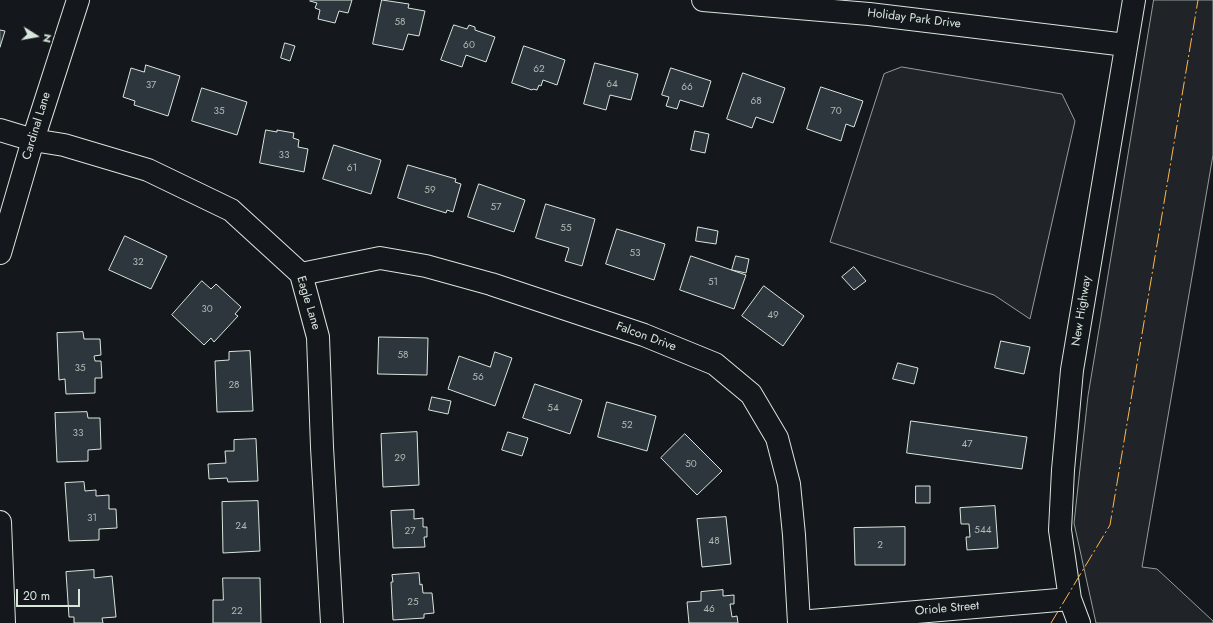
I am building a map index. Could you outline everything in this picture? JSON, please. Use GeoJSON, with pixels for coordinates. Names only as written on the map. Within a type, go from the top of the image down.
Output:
{"type":"FeatureCollection","features":[{"type":"Feature","properties":{"kind":"street","name":"Cardinal Lane"},"geometry":{"type":"LineString","coordinates":[[0,253],[33,140],[78,0]]}},
{"type":"Feature","properties":{"kind":"street","name":"Holiday Park Drive"},"geometry":{"type":"LineString","coordinates":[[703,0],[869,14],[1126,45]]}},
{"type":"Feature","properties":{"kind":"street","name":"New Highway"},"geometry":{"type":"LineString","coordinates":[[1079,623],[1070,599],[1060,530],[1063,470],[1072,370],[1134,0]]}},
{"type":"Feature","properties":{"kind":"street","name":"Eagle Lane"},"geometry":{"type":"LineString","coordinates":[[0,130],[33,140],[64,145],[148,170],[231,210],[301,274],[318,337],[322,447],[332,623]]}},
{"type":"Feature","properties":{"kind":"street","name":"Falcon Drive"},"geometry":{"type":"LineString","coordinates":[[301,274],[380,258],[426,266],[491,284],[644,335],[715,364],[751,394],[777,438],[789,484],[794,535],[799,622]]}},
{"type":"Feature","properties":{"kind":"street"},"geometry":{"type":"LineString","coordinates":[[0,522],[4,623]]}},
{"type":"Feature","properties":{"kind":"street","name":"Oriole Street"},"geometry":{"type":"LineString","coordinates":[[799,622],[1070,599]]}},
{"type":"Feature","properties":{"kind":"shaded area"},"geometry":{"type":"Polygon","coordinates":[[[1154,0],[1213,0],[1213,155],[1142,567],[1157,569],[1213,621],[1213,623],[1096,623],[1074,523],[1088,396],[1154,0]]]}},
{"type":"Feature","properties":{"kind":"shaded area"},"geometry":{"type":"Polygon","coordinates":[[[902,67],[1062,94],[1075,121],[1030,319],[994,295],[830,242],[884,74],[902,67]]]}},
{"type":"Feature","properties":{"kind":"building"},"geometry":{"type":"Polygon","coordinates":[[[352,0],[348,13],[339,11],[335,23],[318,19],[320,10],[315,8],[317,3],[310,1],[352,0]]]}},
{"type":"Feature","properties":{"kind":"building"},"geometry":{"type":"Polygon","coordinates":[[[382,0],[409,4],[408,8],[425,11],[419,36],[408,34],[403,50],[373,44],[382,0]]]}},
{"type":"Feature","properties":{"kind":"building"},"geometry":{"type":"Polygon","coordinates":[[[454,25],[467,29],[469,25],[475,27],[475,30],[495,37],[486,62],[466,55],[462,67],[441,60],[454,25]]]}},
{"type":"Feature","properties":{"kind":"building"},"geometry":{"type":"Polygon","coordinates":[[[0,30],[5,31],[0,47],[0,30]]]}},
{"type":"Feature","properties":{"kind":"building"},"geometry":{"type":"Polygon","coordinates":[[[285,43],[295,46],[290,61],[281,58],[285,43]]]}},
{"type":"Feature","properties":{"kind":"building"},"geometry":{"type":"Polygon","coordinates":[[[524,46],[565,60],[557,85],[543,80],[541,86],[539,85],[537,90],[532,90],[512,83],[524,46]]]}},
{"type":"Feature","properties":{"kind":"building"},"geometry":{"type":"Polygon","coordinates":[[[595,63],[638,74],[631,100],[610,95],[606,110],[584,104],[595,63]]]}},
{"type":"Feature","properties":{"kind":"building"},"geometry":{"type":"Polygon","coordinates":[[[146,65],[180,76],[168,116],[134,105],[135,101],[123,97],[131,68],[144,72],[146,65]]]}},
{"type":"Feature","properties":{"kind":"building"},"geometry":{"type":"Polygon","coordinates":[[[671,68],[711,81],[703,107],[680,100],[677,109],[666,106],[669,97],[662,95],[671,68]]]}},
{"type":"Feature","properties":{"kind":"building"},"geometry":{"type":"Polygon","coordinates":[[[743,73],[785,88],[773,123],[756,117],[752,128],[727,119],[743,73]]]}},
{"type":"Feature","properties":{"kind":"building"},"geometry":{"type":"Polygon","coordinates":[[[821,87],[863,101],[854,127],[846,124],[841,141],[807,129],[821,87]]]}},
{"type":"Feature","properties":{"kind":"building"},"geometry":{"type":"Polygon","coordinates":[[[202,88],[247,102],[237,135],[192,121],[202,88]]]}},
{"type":"Feature","properties":{"kind":"building"},"geometry":{"type":"Polygon","coordinates":[[[266,130],[294,133],[293,138],[299,140],[298,147],[308,149],[304,172],[260,163],[266,130]]]}},
{"type":"Feature","properties":{"kind":"building"},"geometry":{"type":"Polygon","coordinates":[[[695,131],[709,134],[705,153],[691,150],[695,131]]]}},
{"type":"Feature","properties":{"kind":"building"},"geometry":{"type":"Polygon","coordinates":[[[334,145],[381,160],[371,194],[323,179],[334,145]]]}},
{"type":"Feature","properties":{"kind":"building"},"geometry":{"type":"Polygon","coordinates":[[[408,165],[456,179],[455,182],[461,184],[453,212],[447,210],[446,213],[398,198],[408,165]]]}},
{"type":"Feature","properties":{"kind":"building"},"geometry":{"type":"Polygon","coordinates":[[[479,184],[525,200],[514,232],[468,217],[479,184]]]}},
{"type":"Feature","properties":{"kind":"building"},"geometry":{"type":"Polygon","coordinates":[[[546,204],[595,219],[582,266],[565,261],[569,248],[536,238],[546,204]]]}},
{"type":"Feature","properties":{"kind":"building"},"geometry":{"type":"Polygon","coordinates":[[[698,227],[718,231],[716,244],[696,241],[698,227]]]}},
{"type":"Feature","properties":{"kind":"building"},"geometry":{"type":"Polygon","coordinates":[[[617,229],[665,244],[654,280],[606,264],[617,229]]]}},
{"type":"Feature","properties":{"kind":"building"},"geometry":{"type":"Polygon","coordinates":[[[125,236],[167,256],[151,289],[109,270],[125,236]]]}},
{"type":"Feature","properties":{"kind":"building"},"geometry":{"type":"Polygon","coordinates":[[[691,256],[746,275],[734,309],[680,290],[691,256]]]}},
{"type":"Feature","properties":{"kind":"building"},"geometry":{"type":"Polygon","coordinates":[[[736,256],[749,259],[746,273],[732,270],[736,256]]]}},
{"type":"Feature","properties":{"kind":"building"},"geometry":{"type":"Polygon","coordinates":[[[854,267],[866,281],[854,290],[842,277],[854,267]]]}},
{"type":"Feature","properties":{"kind":"building"},"geometry":{"type":"Polygon","coordinates":[[[202,281],[211,289],[216,284],[241,307],[235,314],[238,316],[214,342],[211,338],[204,345],[172,315],[202,281]]]}},
{"type":"Feature","properties":{"kind":"building"},"geometry":{"type":"Polygon","coordinates":[[[764,286],[804,316],[783,346],[742,316],[764,286]]]}},
{"type":"Feature","properties":{"kind":"building"},"geometry":{"type":"Polygon","coordinates":[[[83,332],[84,339],[100,339],[101,355],[94,356],[95,361],[101,361],[102,378],[95,378],[95,393],[66,394],[65,379],[59,380],[57,333],[83,332]]]}},
{"type":"Feature","properties":{"kind":"building"},"geometry":{"type":"Polygon","coordinates":[[[379,337],[428,338],[427,375],[378,374],[379,337]]]}},
{"type":"Feature","properties":{"kind":"building"},"geometry":{"type":"Polygon","coordinates":[[[1001,341],[1030,347],[1024,374],[995,368],[1001,341]]]}},
{"type":"Feature","properties":{"kind":"building"},"geometry":{"type":"Polygon","coordinates":[[[250,351],[253,411],[217,412],[215,361],[229,360],[229,352],[250,351]]]}},
{"type":"Feature","properties":{"kind":"building"},"geometry":{"type":"Polygon","coordinates":[[[495,352],[512,358],[495,406],[448,389],[459,356],[490,367],[495,352]]]}},
{"type":"Feature","properties":{"kind":"building"},"geometry":{"type":"Polygon","coordinates":[[[898,363],[918,368],[914,384],[893,379],[898,363]]]}},
{"type":"Feature","properties":{"kind":"building"},"geometry":{"type":"Polygon","coordinates":[[[535,384],[582,400],[570,434],[523,418],[535,384]]]}},
{"type":"Feature","properties":{"kind":"building"},"geometry":{"type":"Polygon","coordinates":[[[432,397],[451,401],[448,414],[429,410],[432,397]]]}},
{"type":"Feature","properties":{"kind":"building"},"geometry":{"type":"Polygon","coordinates":[[[607,402],[656,416],[647,451],[598,437],[607,402]]]}},
{"type":"Feature","properties":{"kind":"building"},"geometry":{"type":"Polygon","coordinates":[[[87,412],[88,418],[100,418],[101,449],[88,450],[88,461],[57,462],[55,413],[87,412]]]}},
{"type":"Feature","properties":{"kind":"building"},"geometry":{"type":"Polygon","coordinates":[[[911,421],[1027,437],[1022,469],[907,453],[911,421]]]}},
{"type":"Feature","properties":{"kind":"building"},"geometry":{"type":"Polygon","coordinates":[[[417,432],[419,485],[383,487],[381,434],[417,432]]]}},
{"type":"Feature","properties":{"kind":"building"},"geometry":{"type":"Polygon","coordinates":[[[508,432],[528,438],[522,456],[502,450],[508,432]]]}},
{"type":"Feature","properties":{"kind":"building"},"geometry":{"type":"Polygon","coordinates":[[[685,434],[722,471],[697,495],[661,458],[685,434]]]}},
{"type":"Feature","properties":{"kind":"building"},"geometry":{"type":"Polygon","coordinates":[[[256,439],[258,481],[228,482],[227,478],[209,479],[208,464],[226,463],[225,451],[234,451],[234,440],[256,439]]]}},
{"type":"Feature","properties":{"kind":"building"},"geometry":{"type":"Polygon","coordinates":[[[84,482],[85,491],[96,490],[96,496],[109,495],[109,509],[116,509],[117,528],[99,529],[99,540],[69,541],[65,483],[84,482]]]}},
{"type":"Feature","properties":{"kind":"building"},"geometry":{"type":"Polygon","coordinates":[[[916,486],[930,486],[930,503],[916,503],[916,486]]]}},
{"type":"Feature","properties":{"kind":"building"},"geometry":{"type":"Polygon","coordinates":[[[258,501],[260,551],[223,553],[222,502],[258,501]]]}},
{"type":"Feature","properties":{"kind":"building"},"geometry":{"type":"Polygon","coordinates":[[[995,506],[998,548],[967,550],[966,537],[970,537],[969,524],[961,524],[960,508],[995,506]]]}},
{"type":"Feature","properties":{"kind":"building"},"geometry":{"type":"Polygon","coordinates":[[[414,510],[414,519],[423,518],[423,527],[427,527],[427,537],[424,537],[425,547],[393,548],[391,511],[414,510]]]}},
{"type":"Feature","properties":{"kind":"building"},"geometry":{"type":"Polygon","coordinates":[[[726,517],[731,564],[702,567],[697,519],[726,517]]]}},
{"type":"Feature","properties":{"kind":"building"},"geometry":{"type":"Polygon","coordinates":[[[905,527],[905,565],[855,565],[854,528],[905,527]]]}},
{"type":"Feature","properties":{"kind":"building"},"geometry":{"type":"Polygon","coordinates":[[[94,570],[94,578],[112,576],[116,617],[102,618],[103,623],[74,623],[74,617],[69,617],[66,572],[94,570]]]}},
{"type":"Feature","properties":{"kind":"building"},"geometry":{"type":"Polygon","coordinates":[[[419,573],[420,585],[422,584],[423,593],[432,593],[434,613],[424,614],[424,618],[393,620],[392,575],[419,573]]]}},
{"type":"Feature","properties":{"kind":"building"},"geometry":{"type":"Polygon","coordinates":[[[223,578],[260,578],[261,623],[213,623],[213,600],[223,600],[223,578]]]}},
{"type":"Feature","properties":{"kind":"building"},"geometry":{"type":"Polygon","coordinates":[[[723,590],[723,596],[734,595],[734,604],[730,604],[732,617],[737,616],[738,623],[689,623],[687,602],[701,601],[701,592],[723,590]]]}},
{"type":"Feature","properties":{"kind":"power"},"geometry":{"type":"LineString","coordinates":[[1051,623],[1110,525],[1198,0]]}}]}
